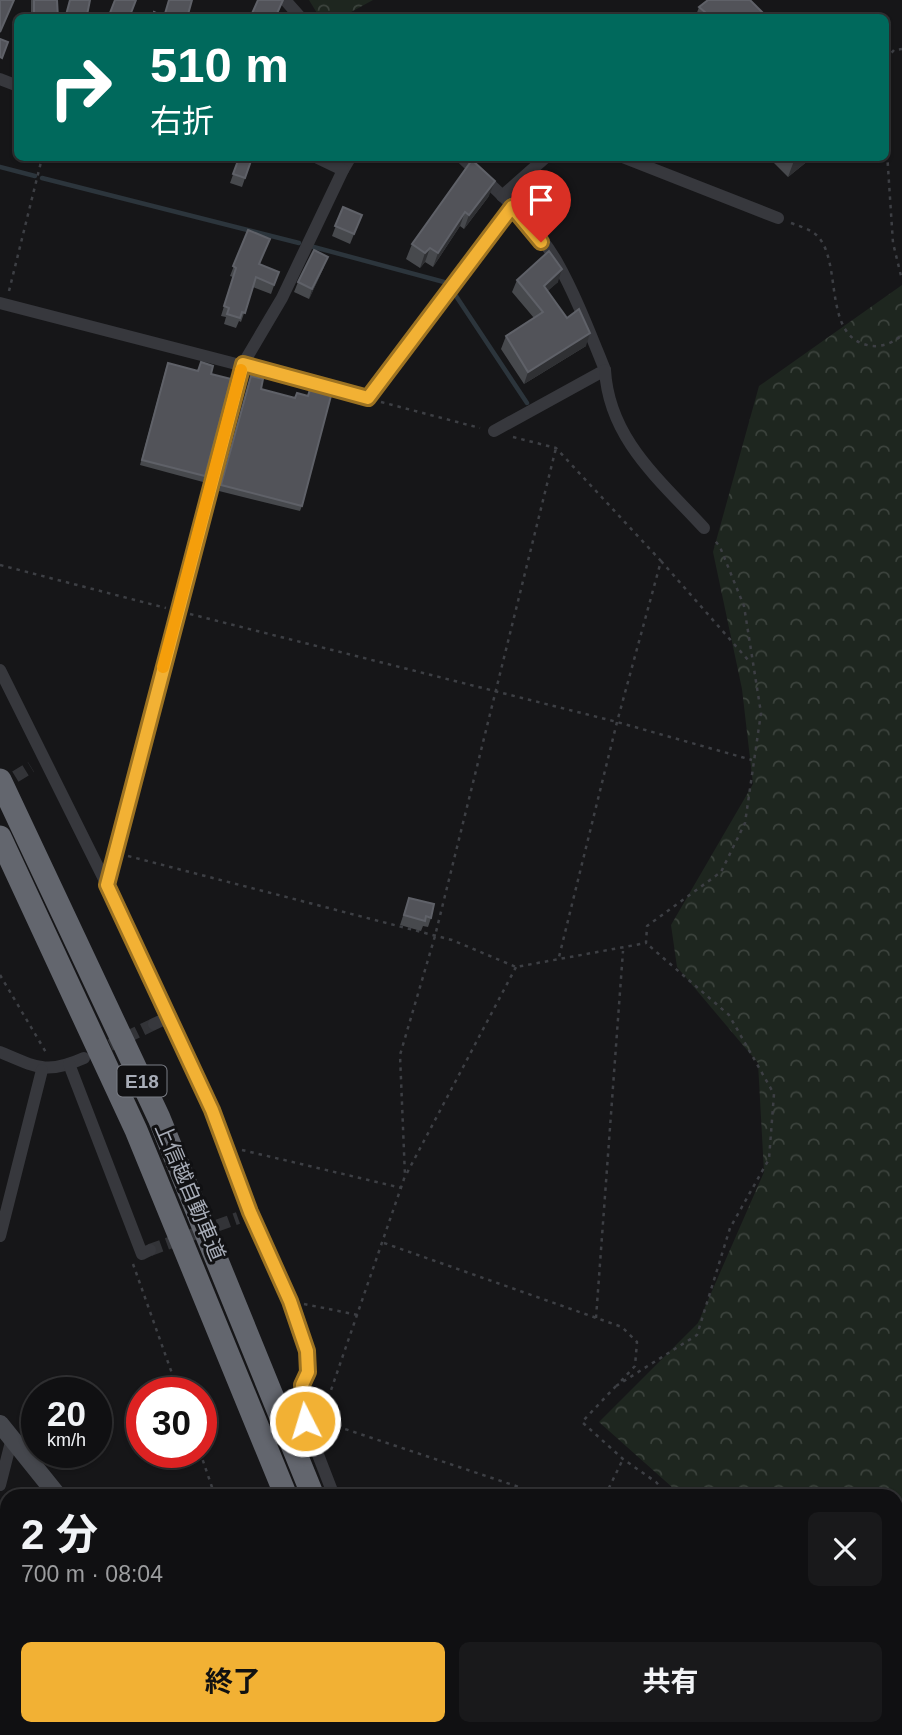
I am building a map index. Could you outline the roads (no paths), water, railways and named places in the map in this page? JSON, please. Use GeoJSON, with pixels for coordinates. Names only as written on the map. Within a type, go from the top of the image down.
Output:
{"type":"FeatureCollection","features":[{"type":"Feature","properties":{"kind":"highway","name":"上信越自動車道"},"geometry":{"type":"LineString","coordinates":[[0,780],[159,1118],[310,1489]]}},
{"type":"Feature","properties":{"kind":"highway","name":"上信越自動車道"},"geometry":{"type":"LineString","coordinates":[[0,837],[136,1130],[283,1489]]}},
{"type":"Feature","properties":{"kind":"main road"},"geometry":{"type":"LineString","coordinates":[[0,1424],[52,1489]]}},
{"type":"Feature","properties":{"kind":"street"},"geometry":{"type":"LineString","coordinates":[[285,0],[297,14]]}},
{"type":"Feature","properties":{"kind":"street"},"geometry":{"type":"LineString","coordinates":[[324,161],[343,170]]}},
{"type":"Feature","properties":{"kind":"street"},"geometry":{"type":"LineString","coordinates":[[107,885],[243,364],[282,298],[348,161]]}},
{"type":"Feature","properties":{"kind":"street"},"geometry":{"type":"LineString","coordinates":[[466,161],[512,207],[555,259],[582,313],[605,370],[606,393],[618,426],[634,453],[704,528]]}},
{"type":"Feature","properties":{"kind":"street"},"geometry":{"type":"LineString","coordinates":[[502,196],[542,161]]}},
{"type":"Feature","properties":{"kind":"street"},"geometry":{"type":"LineString","coordinates":[[633,161],[778,218]]}},
{"type":"Feature","properties":{"kind":"street"},"geometry":{"type":"LineString","coordinates":[[3,303],[368,398],[512,207]]}},
{"type":"Feature","properties":{"kind":"street"},"geometry":{"type":"LineString","coordinates":[[494,432],[605,370]]}},
{"type":"Feature","properties":{"kind":"street"},"geometry":{"type":"LineString","coordinates":[[0,670],[169,1017],[226,1146],[244,1215],[290,1301],[307,1351],[302,1405],[331,1489]]}},
{"type":"Feature","properties":{"kind":"street"},"geometry":{"type":"LineString","coordinates":[[31,767],[45,761]]}},
{"type":"Feature","properties":{"kind":"street"},"geometry":{"type":"LineString","coordinates":[[154,1024],[169,1017]]}},
{"type":"Feature","properties":{"kind":"street"},"geometry":{"type":"LineString","coordinates":[[0,1052],[49,1069],[84,1058]]}},
{"type":"Feature","properties":{"kind":"street"},"geometry":{"type":"LineString","coordinates":[[69,1064],[142,1254],[150,1250]]}},
{"type":"Feature","properties":{"kind":"street"},"geometry":{"type":"LineString","coordinates":[[0,1236],[2,1221],[49,1069]]}},
{"type":"Feature","properties":{"kind":"street"},"geometry":{"type":"LineString","coordinates":[[0,1485],[12,1438]]}},
{"type":"Feature","properties":{"kind":"waterway"},"geometry":{"type":"LineString","coordinates":[[0,167],[35,176]]}},
{"type":"Feature","properties":{"kind":"waterway"},"geometry":{"type":"LineString","coordinates":[[42,178],[299,243]]}},
{"type":"Feature","properties":{"kind":"waterway"},"geometry":{"type":"LineString","coordinates":[[310,246],[444,282]]}},
{"type":"Feature","properties":{"kind":"waterway"},"geometry":{"type":"LineString","coordinates":[[456,296],[527,403]]}},
{"type":"Feature","properties":{"kind":"tunnel"},"geometry":{"type":"LineString","coordinates":[[0,786],[31,767]]}},
{"type":"Feature","properties":{"kind":"tunnel"},"geometry":{"type":"LineString","coordinates":[[94,1053],[154,1024]]}},
{"type":"Feature","properties":{"kind":"tunnel"},"geometry":{"type":"LineString","coordinates":[[150,1250],[238,1218]]}}]}
